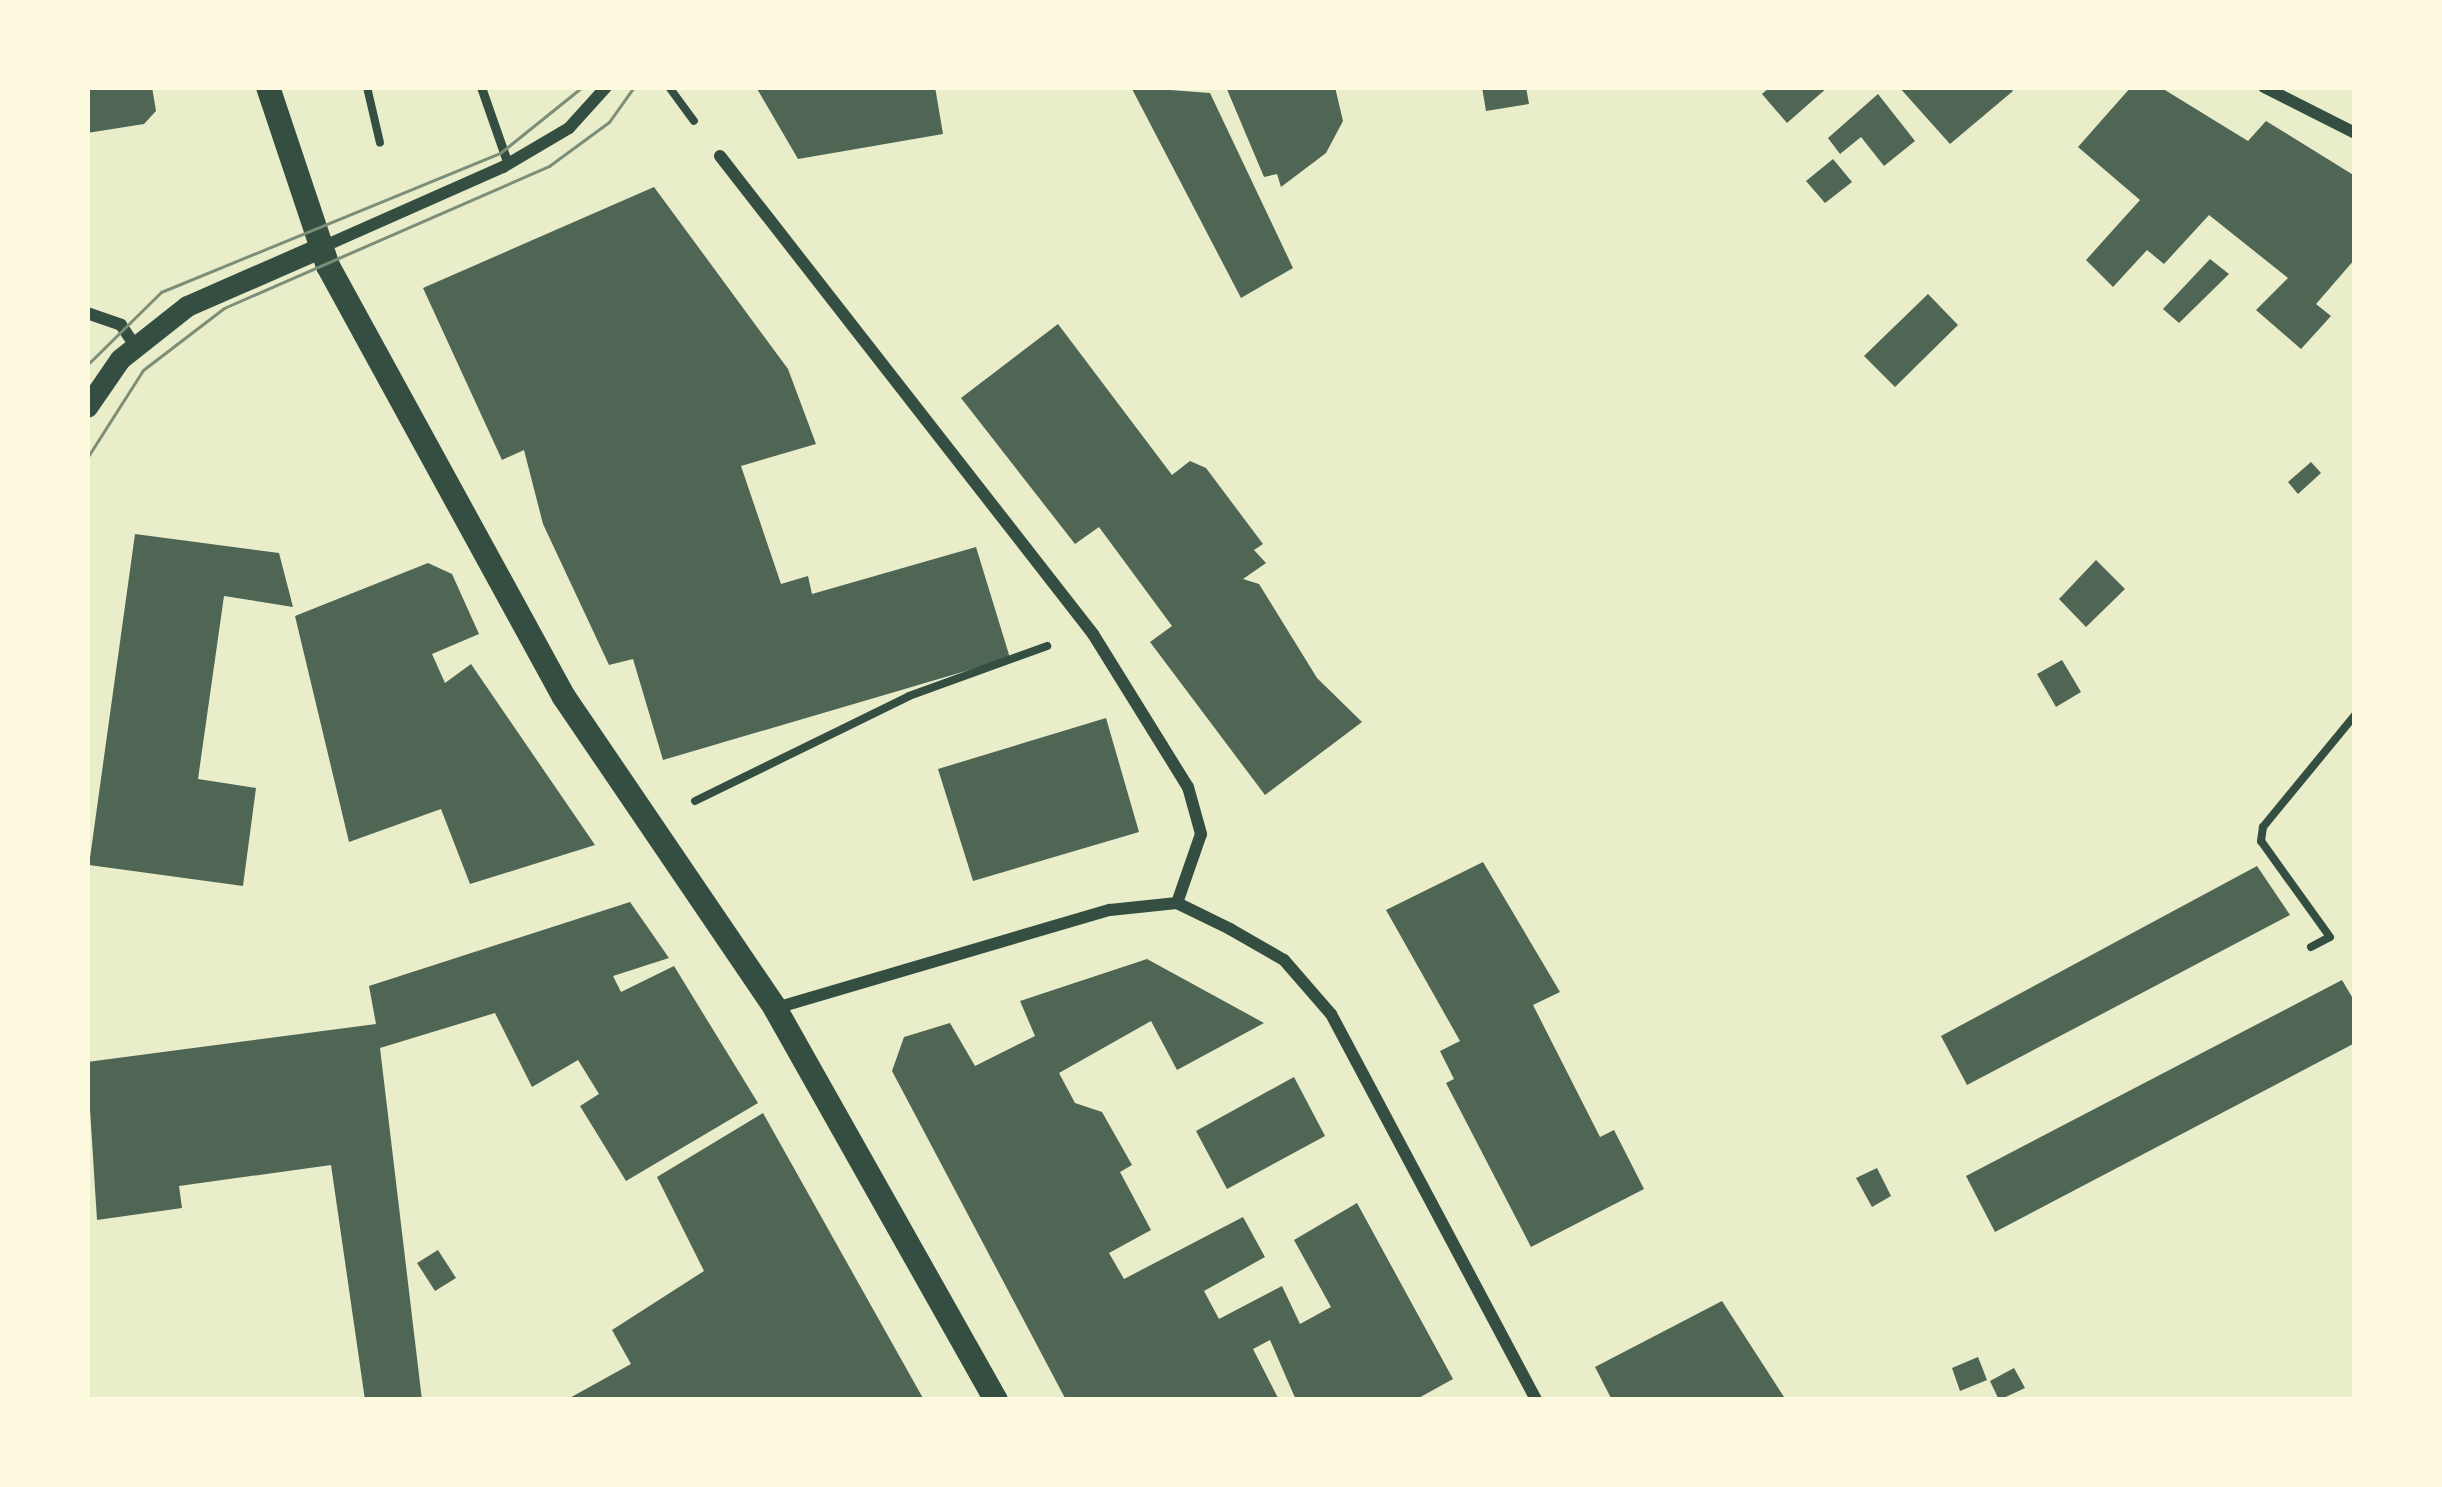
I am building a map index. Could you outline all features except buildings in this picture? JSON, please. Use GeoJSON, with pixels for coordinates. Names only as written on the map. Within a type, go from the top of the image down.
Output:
{"type":"FeatureCollection","features":[{"type":"Feature","properties":{"kind":"main road"},"geometry":{"type":"LineString","coordinates":[[268,87],[320,248],[564,698],[775,1008],[996,1400]]}},
{"type":"Feature","properties":{"kind":"street"},"geometry":{"type":"LineString","coordinates":[[87,407],[135,346],[218,286],[320,248],[508,164],[568,128],[606,87]]}},
{"type":"Feature","properties":{"kind":"street"},"geometry":{"type":"LineString","coordinates":[[2264,87],[2355,134]]}},
{"type":"Feature","properties":{"kind":"street"},"geometry":{"type":"LineString","coordinates":[[720,156],[1085,624],[1188,787],[1201,834],[1177,903]]}},
{"type":"Feature","properties":{"kind":"street"},"geometry":{"type":"LineString","coordinates":[[87,313],[121,326],[135,346]]}},
{"type":"Feature","properties":{"kind":"street"},"geometry":{"type":"LineString","coordinates":[[775,1008],[1110,910],[1177,903],[1283,960],[1331,1014],[1536,1400]]}},
{"type":"Feature","properties":{"kind":"lane"},"geometry":{"type":"LineString","coordinates":[[481,87],[508,164]]}},
{"type":"Feature","properties":{"kind":"path"},"geometry":{"type":"LineString","coordinates":[[367,87],[380,142]]}},
{"type":"Feature","properties":{"kind":"path"},"geometry":{"type":"LineString","coordinates":[[702,822],[690,804],[1085,624]]}},
{"type":"Feature","properties":{"kind":"path"},"geometry":{"type":"LineString","coordinates":[[2311,946],[2330,937],[2260,841],[2263,826],[2355,715]]}},
{"type":"Feature","properties":{"kind":"tram line"},"geometry":{"type":"LineString","coordinates":[[87,365],[161,292],[500,153],[582,87]]}},
{"type":"Feature","properties":{"kind":"tram line"},"geometry":{"type":"LineString","coordinates":[[87,458],[143,370],[224,308],[549,166],[609,122],[634,87]]}}]}
